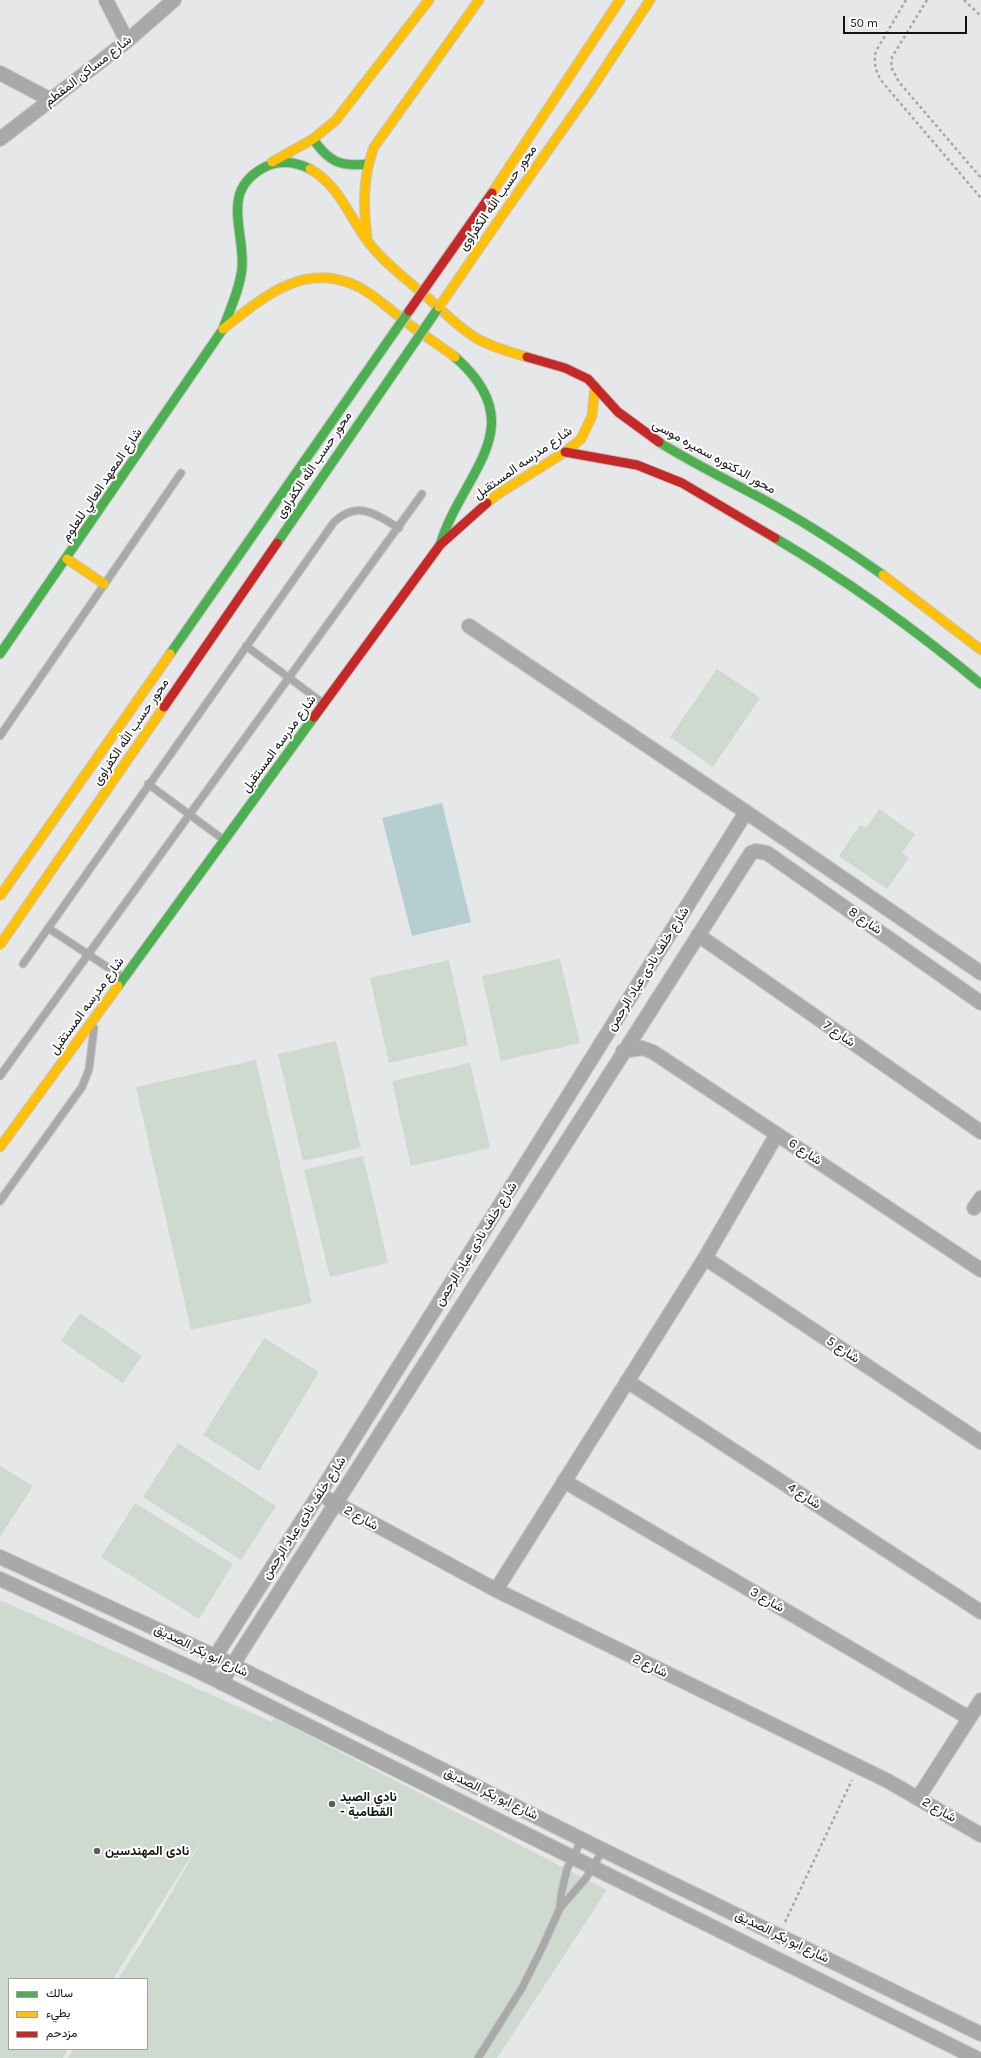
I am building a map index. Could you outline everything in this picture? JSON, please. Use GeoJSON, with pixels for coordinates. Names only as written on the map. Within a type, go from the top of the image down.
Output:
{"type":"FeatureCollection","features":[{"type":"Feature","properties":{"kind":"main road"},"geometry":{"type":"LineString","coordinates":[[223,329],[238,289],[242,267],[243,255],[236,210],[237,199],[247,180],[254,172],[313,139],[336,120],[428,0]]}},
{"type":"Feature","properties":{"kind":"main road"},"geometry":{"type":"LineString","coordinates":[[369,243],[364,211],[368,164],[374,147],[479,0]]}},
{"type":"Feature","properties":{"kind":"main road","name":"محور حسب الله الكفراوى"},"geometry":{"type":"LineString","coordinates":[[0,896],[492,193],[620,0]]}},
{"type":"Feature","properties":{"kind":"main road","name":"محور حسب الله الكفراوى"},"geometry":{"type":"LineString","coordinates":[[0,945],[503,214],[592,88],[650,0]]}},
{"type":"Feature","properties":{"kind":"main road"},"geometry":{"type":"LineString","coordinates":[[313,139],[322,153],[335,163],[351,166],[368,164]]}},
{"type":"Feature","properties":{"kind":"main road","name":"محور الدكتوره سميره موسى"},"geometry":{"type":"LineString","coordinates":[[272,162],[285,162],[306,167],[328,180],[344,201],[369,243],[383,259],[476,338],[501,350],[565,368],[588,379],[618,412],[646,434],[692,463],[777,507],[845,548],[909,593],[981,650]]}},
{"type":"Feature","properties":{"kind":"main road"},"geometry":{"type":"LineString","coordinates":[[223,329],[278,288],[302,279],[328,278],[347,282],[364,290],[468,370],[485,392],[492,419],[491,434],[481,460],[446,523],[440,545]]}},
{"type":"Feature","properties":{"kind":"main road","name":"شارع المعهد العالي للعلوم"},"geometry":{"type":"LineString","coordinates":[[0,654],[67,559],[223,329]]}},
{"type":"Feature","properties":{"kind":"main road","name":"شارع مدرسه المستقبل"},"geometry":{"type":"LineString","coordinates":[[0,1147],[440,545],[498,494],[565,452],[581,439],[590,423],[594,407],[595,386]]}},
{"type":"Feature","properties":{"kind":"main road"},"geometry":{"type":"LineString","coordinates":[[565,452],[631,463],[682,483],[831,570],[927,639],[981,684]]}},
{"type":"Feature","properties":{"kind":"main road"},"geometry":{"type":"LineString","coordinates":[[67,559],[104,584]]}},
{"type":"Feature","properties":{"kind":"street"},"geometry":{"type":"LineString","coordinates":[[106,0],[127,41]]}},
{"type":"Feature","properties":{"kind":"street","name":"شارع مساكن المقطم"},"geometry":{"type":"LineString","coordinates":[[0,139],[127,41],[174,0]]}},
{"type":"Feature","properties":{"kind":"street"},"geometry":{"type":"LineString","coordinates":[[0,72],[51,100]]}},
{"type":"Feature","properties":{"kind":"street"},"geometry":{"type":"LineString","coordinates":[[470,626],[981,973]]}},
{"type":"Feature","properties":{"kind":"street","name":"شارع خلف نادى عباد الرحمن"},"geometry":{"type":"LineString","coordinates":[[204,1674],[319,1494],[746,812]]}},
{"type":"Feature","properties":{"kind":"street","name":"شارع 8"},"geometry":{"type":"LineString","coordinates":[[747,857],[756,851],[767,853],[981,1003]]}},
{"type":"Feature","properties":{"kind":"street","name":"شارع خلف نادى عباد الرحمن"},"geometry":{"type":"LineString","coordinates":[[221,1683],[747,857]]}},
{"type":"Feature","properties":{"kind":"street","name":"شارع 7"},"geometry":{"type":"LineString","coordinates":[[698,935],[981,1132]]}},
{"type":"Feature","properties":{"kind":"street"},"geometry":{"type":"LineString","coordinates":[[612,1027],[627,1045]]}},
{"type":"Feature","properties":{"kind":"street","name":"شارع 6"},"geometry":{"type":"LineString","coordinates":[[627,1045],[649,1050],[981,1270]]}},
{"type":"Feature","properties":{"kind":"street"},"geometry":{"type":"LineString","coordinates":[[496,1590],[705,1258],[777,1134]]}},
{"type":"Feature","properties":{"kind":"street","name":"شارع 5"},"geometry":{"type":"LineString","coordinates":[[705,1258],[981,1442]]}},
{"type":"Feature","properties":{"kind":"street","name":"شارع 4"},"geometry":{"type":"LineString","coordinates":[[627,1380],[981,1612]]}},
{"type":"Feature","properties":{"kind":"street","name":"شارع 3"},"geometry":{"type":"LineString","coordinates":[[564,1481],[969,1718]]}},
{"type":"Feature","properties":{"kind":"street","name":"شارع 2"},"geometry":{"type":"LineString","coordinates":[[319,1494],[496,1590],[858,1767],[918,1798],[981,1835]]}},
{"type":"Feature","properties":{"kind":"street","name":"شارع ابو بكر الصديق"},"geometry":{"type":"LineString","coordinates":[[0,1557],[215,1656],[603,1850],[779,1936],[979,2030]]}},
{"type":"Feature","properties":{"kind":"street","name":"شارع ابو بكر الصديق"},"geometry":{"type":"LineString","coordinates":[[0,1579],[204,1674],[573,1857],[961,2055],[976,2058]]}},
{"type":"Feature","properties":{"kind":"street"},"geometry":{"type":"LineString","coordinates":[[918,1798],[981,1700]]}},
{"type":"Feature","properties":{"kind":"street"},"geometry":{"type":"LineString","coordinates":[[961,2055],[979,2030]]}},
{"type":"Feature","properties":{"kind":"lane"},"geometry":{"type":"LineString","coordinates":[[0,736],[181,473]]}},
{"type":"Feature","properties":{"kind":"lane"},"geometry":{"type":"LineString","coordinates":[[0,1076],[399,528],[422,494]]}},
{"type":"Feature","properties":{"kind":"lane"},"geometry":{"type":"LineString","coordinates":[[24,964],[148,784],[334,522],[344,513],[362,510],[373,513],[399,528]]}},
{"type":"Feature","properties":{"kind":"lane"},"geometry":{"type":"LineString","coordinates":[[246,646],[324,704]]}},
{"type":"Feature","properties":{"kind":"lane"},"geometry":{"type":"LineString","coordinates":[[148,784],[225,840]]}},
{"type":"Feature","properties":{"kind":"lane"},"geometry":{"type":"LineString","coordinates":[[48,928],[124,978]]}},
{"type":"Feature","properties":{"kind":"lane"},"geometry":{"type":"LineString","coordinates":[[0,1201],[82,1087],[89,1069],[95,1017]]}},
{"type":"Feature","properties":{"kind":"lane"},"geometry":{"type":"LineString","coordinates":[[560,1908],[563,1882],[582,1839]]}},
{"type":"Feature","properties":{"kind":"lane"},"geometry":{"type":"LineString","coordinates":[[478,2058],[522,1988],[560,1908],[594,1868],[603,1850]]}},
{"type":"Feature","properties":{"kind":"path"},"geometry":{"type":"LineString","coordinates":[[906,0],[876,51],[874,58],[876,72],[884,84],[981,198]]}},
{"type":"Feature","properties":{"kind":"path"},"geometry":{"type":"LineString","coordinates":[[927,0],[895,53],[891,67],[899,82],[981,178]]}},
{"type":"Feature","properties":{"kind":"path"},"geometry":{"type":"LineString","coordinates":[[964,0],[981,16]]}},
{"type":"Feature","properties":{"kind":"path"},"geometry":{"type":"LineString","coordinates":[[779,1936],[858,1767]]}},
{"type":"Feature","properties":{"kind":"shaded area"},"geometry":{"type":"Polygon","coordinates":[[[717,669],[760,698],[713,767],[670,737],[717,669]]]}},
{"type":"Feature","properties":{"kind":"shaded area"},"geometry":{"type":"Polygon","coordinates":[[[879,809],[915,834],[902,853],[909,858],[887,889],[839,856],[860,825],[866,828],[879,809]]]}},
{"type":"Feature","properties":{"kind":"shaded area"},"geometry":{"type":"Polygon","coordinates":[[[560,959],[580,1043],[501,1061],[482,976],[560,959]]]}},
{"type":"Feature","properties":{"kind":"shaded area"},"geometry":{"type":"Polygon","coordinates":[[[449,960],[468,1045],[389,1063],[370,978],[449,960]]]}},
{"type":"Feature","properties":{"kind":"shaded area"},"geometry":{"type":"Polygon","coordinates":[[[336,1041],[361,1148],[303,1161],[278,1054],[336,1041]]]}},
{"type":"Feature","properties":{"kind":"shaded area"},"geometry":{"type":"Polygon","coordinates":[[[256,1060],[312,1303],[191,1330],[136,1087],[256,1060]]]}},
{"type":"Feature","properties":{"kind":"shaded area"},"geometry":{"type":"Polygon","coordinates":[[[470,1063],[490,1148],[411,1166],[392,1081],[470,1063]]]}},
{"type":"Feature","properties":{"kind":"shaded area"},"geometry":{"type":"Polygon","coordinates":[[[363,1156],[388,1263],[330,1277],[304,1170],[363,1156]]]}},
{"type":"Feature","properties":{"kind":"shaded area"},"geometry":{"type":"Polygon","coordinates":[[[80,1313],[142,1356],[123,1383],[61,1341],[80,1313]]]}},
{"type":"Feature","properties":{"kind":"shaded area"},"geometry":{"type":"Polygon","coordinates":[[[264,1338],[319,1372],[259,1471],[203,1435],[264,1338]]]}},
{"type":"Feature","properties":{"kind":"shaded area"},"geometry":{"type":"Polygon","coordinates":[[[178,1443],[276,1506],[241,1560],[143,1497],[178,1443]]]}},
{"type":"Feature","properties":{"kind":"shaded area"},"geometry":{"type":"Polygon","coordinates":[[[0,1466],[33,1486],[0,1537],[0,1466]]]}},
{"type":"Feature","properties":{"kind":"shaded area"},"geometry":{"type":"Polygon","coordinates":[[[135,1503],[233,1564],[199,1619],[101,1557],[135,1503]]]}},
{"type":"Feature","properties":{"kind":"shaded area","name":"نادي الصيد - القطامية"},"geometry":{"type":"Polygon","coordinates":[[[0,1600],[272,1722],[274,1718],[607,1890],[497,2058],[68,2058],[72,2050],[148,2050],[148,1978],[119,1978],[155,1921],[207,1831],[114,1978],[8,1978],[8,2050],[67,2050],[63,2058],[0,2058],[0,1600]]]}},
{"type":"Feature","properties":{"kind":"water"},"geometry":{"type":"Polygon","coordinates":[[[442,803],[471,922],[412,936],[382,818],[442,803]]]}},
{"type":"Feature","properties":{"kind":"traffic: fast"},"geometry":{"type":"LineString","coordinates":[[313,139],[324,153],[336,161],[350,165],[368,164]]}},
{"type":"Feature","properties":{"kind":"traffic: fast"},"geometry":{"type":"LineString","coordinates":[[223,329],[241,276],[242,254],[238,200],[242,188],[250,178],[268,165],[286,162],[298,164],[310,169]]}},
{"type":"Feature","properties":{"kind":"traffic: fast"},"geometry":{"type":"LineString","coordinates":[[277,543],[439,307]]}},
{"type":"Feature","properties":{"kind":"traffic: fast"},"geometry":{"type":"LineString","coordinates":[[170,654],[409,311]]}},
{"type":"Feature","properties":{"kind":"traffic: fast"},"geometry":{"type":"LineString","coordinates":[[0,654],[223,329]]}},
{"type":"Feature","properties":{"kind":"traffic: fast"},"geometry":{"type":"LineString","coordinates":[[440,545],[450,519],[476,472],[486,450],[491,428],[490,406],[478,382],[455,357]]}},
{"type":"Feature","properties":{"kind":"traffic: fast"},"geometry":{"type":"LineString","coordinates":[[659,442],[791,515],[883,575]]}},
{"type":"Feature","properties":{"kind":"traffic: fast"},"geometry":{"type":"LineString","coordinates":[[775,538],[829,571],[907,625],[981,684]]}},
{"type":"Feature","properties":{"kind":"traffic: fast"},"geometry":{"type":"LineString","coordinates":[[118,986],[314,717]]}},
{"type":"Feature","properties":{"kind":"traffic: slow"},"geometry":{"type":"LineString","coordinates":[[272,162],[313,139],[336,120],[429,0]]}},
{"type":"Feature","properties":{"kind":"traffic: slow"},"geometry":{"type":"LineString","coordinates":[[367,236],[365,191],[370,158],[374,147],[479,0]]}},
{"type":"Feature","properties":{"kind":"traffic: slow"},"geometry":{"type":"LineString","coordinates":[[492,193],[620,0]]}},
{"type":"Feature","properties":{"kind":"traffic: slow"},"geometry":{"type":"LineString","coordinates":[[503,214],[592,88],[650,0]]}},
{"type":"Feature","properties":{"kind":"traffic: slow"},"geometry":{"type":"LineString","coordinates":[[310,169],[320,176],[337,193],[369,243],[390,266],[452,320],[464,330],[488,344],[527,357]]}},
{"type":"Feature","properties":{"kind":"traffic: slow"},"geometry":{"type":"LineString","coordinates":[[439,307],[503,214]]}},
{"type":"Feature","properties":{"kind":"traffic: slow"},"geometry":{"type":"LineString","coordinates":[[223,329],[254,305],[286,286],[303,280],[321,278],[339,280],[359,287],[455,357]]}},
{"type":"Feature","properties":{"kind":"traffic: slow"},"geometry":{"type":"LineString","coordinates":[[487,503],[498,494],[565,452],[581,439],[592,416],[595,386]]}},
{"type":"Feature","properties":{"kind":"traffic: slow"},"geometry":{"type":"LineString","coordinates":[[67,559],[104,584]]}},
{"type":"Feature","properties":{"kind":"traffic: slow"},"geometry":{"type":"LineString","coordinates":[[883,575],[981,650]]}},
{"type":"Feature","properties":{"kind":"traffic: slow"},"geometry":{"type":"LineString","coordinates":[[0,896],[170,654]]}},
{"type":"Feature","properties":{"kind":"traffic: slow"},"geometry":{"type":"LineString","coordinates":[[0,945],[164,707]]}},
{"type":"Feature","properties":{"kind":"traffic: slow"},"geometry":{"type":"LineString","coordinates":[[0,1147],[118,986]]}},
{"type":"Feature","properties":{"kind":"traffic: jam"},"geometry":{"type":"LineString","coordinates":[[409,311],[492,193]]}},
{"type":"Feature","properties":{"kind":"traffic: jam"},"geometry":{"type":"LineString","coordinates":[[527,357],[565,368],[588,379],[618,412],[659,442]]}},
{"type":"Feature","properties":{"kind":"traffic: jam"},"geometry":{"type":"LineString","coordinates":[[565,452],[637,465],[682,483],[775,538]]}},
{"type":"Feature","properties":{"kind":"traffic: jam"},"geometry":{"type":"LineString","coordinates":[[314,717],[440,545],[487,503]]}},
{"type":"Feature","properties":{"kind":"traffic: jam"},"geometry":{"type":"LineString","coordinates":[[164,707],[277,543]]}},
{"type":"Feature","properties":{"kind":"place","name":"نادي الصيد - القطامية"},"geometry":{"type":"Point","coordinates":[332,1804]}},
{"type":"Feature","properties":{"kind":"place","name":"نادى المهندسين"},"geometry":{"type":"Point","coordinates":[97,1851]}}]}
